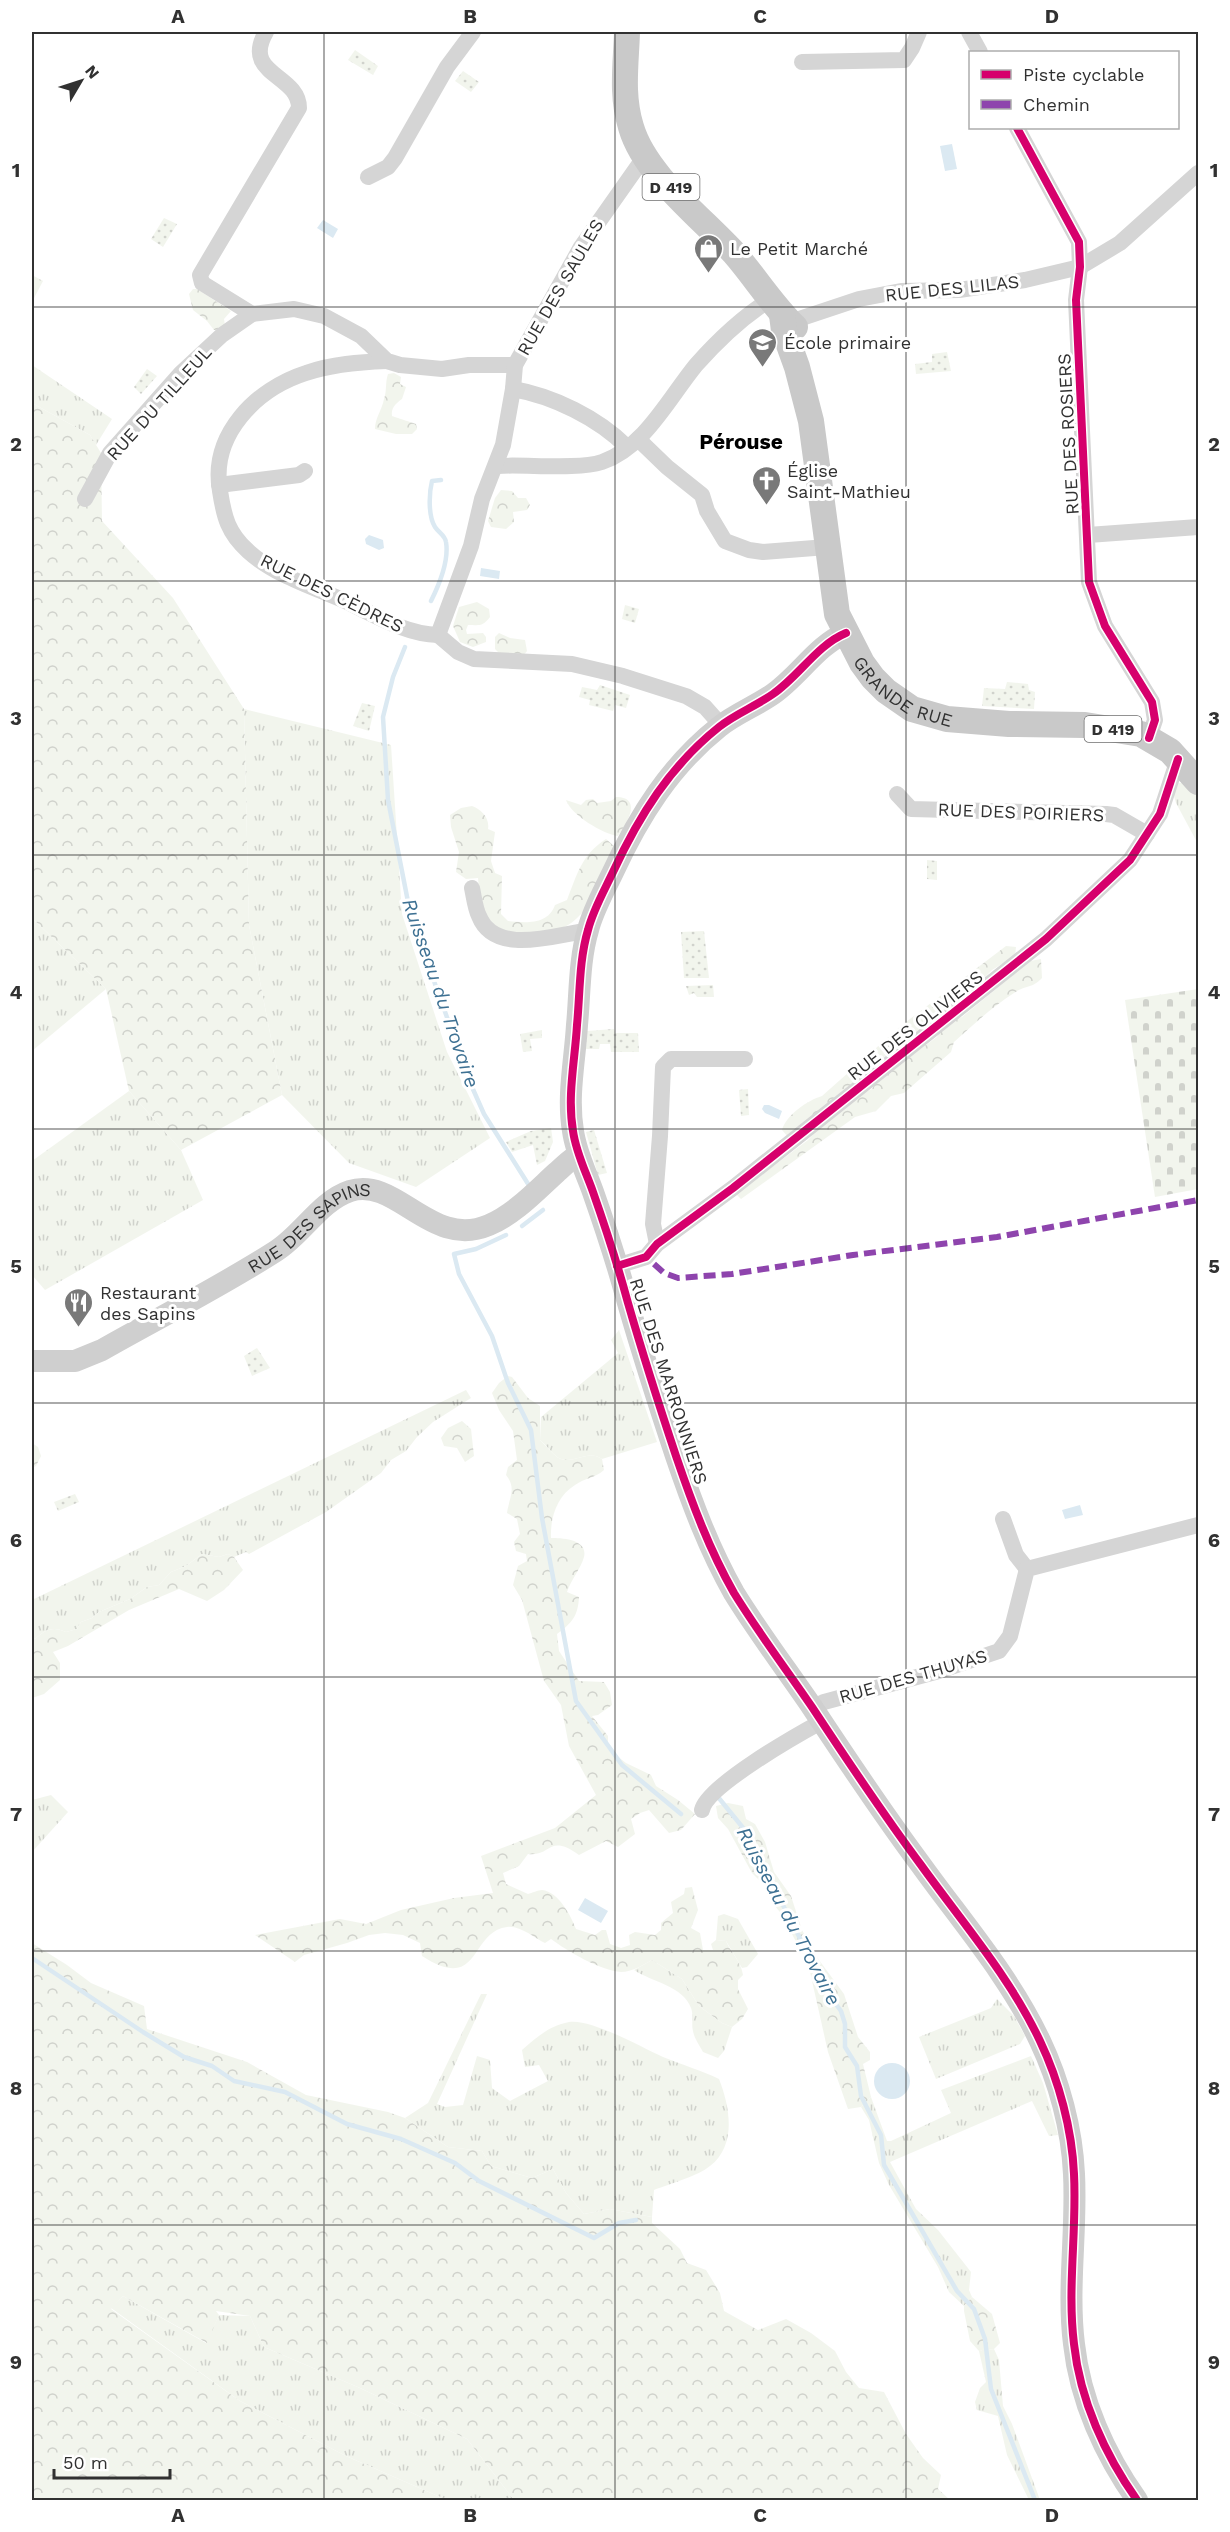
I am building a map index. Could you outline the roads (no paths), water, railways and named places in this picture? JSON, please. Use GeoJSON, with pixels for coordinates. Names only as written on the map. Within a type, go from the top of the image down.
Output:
{"type":"FeatureCollection","features":[{"type":"Feature","properties":{"kind":"main road","name":"GRANDE RUE"},"geometry":{"type":"LineString","coordinates":[[627,32],[625,104],[631,129],[645,156],[660,176],[733,252],[800,336],[809,359],[824,422],[846,633],[873,678],[886,691],[912,709],[947,719],[1009,724],[1085,725],[1130,731],[1149,738],[1178,759],[1198,782]]}},
{"type":"Feature","properties":{"kind":"main road"},"geometry":{"type":"LineString","coordinates":[[782,315],[811,421],[837,614],[846,633]]}},
{"type":"Feature","properties":{"kind":"street"},"geometry":{"type":"LineString","coordinates":[[252,314],[199,280],[299,108],[299,98],[294,91],[276,77],[261,58],[260,43],[266,32]]}},
{"type":"Feature","properties":{"kind":"street"},"geometry":{"type":"LineString","coordinates":[[368,177],[388,167],[395,158],[447,67],[473,32]]}},
{"type":"Feature","properties":{"kind":"street"},"geometry":{"type":"LineString","coordinates":[[802,62],[904,60],[919,32]]}},
{"type":"Feature","properties":{"kind":"street"},"geometry":{"type":"LineString","coordinates":[[969,32],[979,51]]}},
{"type":"Feature","properties":{"kind":"street","name":"RUE DES ROSIERS"},"geometry":{"type":"LineString","coordinates":[[1018,129],[1079,242],[1080,267],[1076,300],[1089,582],[1105,626],[1141,682],[1155,710],[1155,720],[1149,738]]}},
{"type":"Feature","properties":{"kind":"street","name":"RUE DES SAULES"},"geometry":{"type":"LineString","coordinates":[[438,635],[471,546],[482,499],[496,466],[513,389],[514,365],[567,271],[610,204],[645,156]]}},
{"type":"Feature","properties":{"kind":"street","name":"RUE DES LILAS"},"geometry":{"type":"LineString","coordinates":[[632,443],[697,364],[735,324],[901,291],[959,290],[1025,280],[1080,267],[1120,243],[1198,173]]}},
{"type":"Feature","properties":{"kind":"street","name":"RUE DU TILLEUL"},"geometry":{"type":"LineString","coordinates":[[85,499],[110,453],[181,373],[222,335],[252,314],[294,309],[324,316],[361,336],[387,361]]}},
{"type":"Feature","properties":{"kind":"street"},"geometry":{"type":"LineString","coordinates":[[387,361],[400,365],[442,369],[496,363],[514,365]]}},
{"type":"Feature","properties":{"kind":"street","name":"RUE DES CÈDRES"},"geometry":{"type":"LineString","coordinates":[[387,361],[324,368],[291,379],[255,402],[231,430],[220,452],[219,484],[224,518],[236,538],[249,552],[270,566],[396,625],[422,635],[438,635]]}},
{"type":"Feature","properties":{"kind":"street"},"geometry":{"type":"LineString","coordinates":[[513,389],[532,392],[562,405],[613,435],[632,443],[667,467],[702,495],[707,511],[725,541],[749,549],[782,551],[827,547]]}},
{"type":"Feature","properties":{"kind":"street"},"geometry":{"type":"LineString","coordinates":[[496,466],[595,464],[608,459],[632,443]]}},
{"type":"Feature","properties":{"kind":"street"},"geometry":{"type":"LineString","coordinates":[[219,484],[298,475],[305,471]]}},
{"type":"Feature","properties":{"kind":"street"},"geometry":{"type":"LineString","coordinates":[[1088,535],[1198,527]]}},
{"type":"Feature","properties":{"kind":"street","name":"RUE DES MARRONNIERS"},"geometry":{"type":"LineString","coordinates":[[846,633],[837,636],[771,695],[721,725],[678,766],[647,807],[621,855],[587,933],[580,983],[571,1099],[572,1129],[578,1155],[617,1266],[657,1399],[698,1521],[733,1591],[898,1835],[1010,1985],[1041,2044],[1054,2075],[1066,2122],[1074,2173],[1071,2313],[1080,2378],[1100,2436],[1124,2482],[1137,2500]]}},
{"type":"Feature","properties":{"kind":"street"},"geometry":{"type":"LineString","coordinates":[[438,635],[458,652],[474,659],[572,664],[623,676],[696,701],[721,725]]}},
{"type":"Feature","properties":{"kind":"street","name":"RUE DES OLIVIERS"},"geometry":{"type":"LineString","coordinates":[[617,1266],[650,1261],[657,1244],[733,1188],[1039,945],[1130,860],[1160,814],[1178,759]]}},
{"type":"Feature","properties":{"kind":"street","name":"RUE DES POIRIERS"},"geometry":{"type":"LineString","coordinates":[[897,794],[911,809],[1106,813],[1114,815],[1147,834]]}},
{"type":"Feature","properties":{"kind":"street"},"geometry":{"type":"LineString","coordinates":[[472,888],[479,917],[496,936],[521,940],[579,932],[587,933]]}},
{"type":"Feature","properties":{"kind":"street"},"geometry":{"type":"LineString","coordinates":[[657,1244],[653,1224],[663,1067],[670,1059],[745,1059]]}},
{"type":"Feature","properties":{"kind":"street","name":"RUE DES SAPINS"},"geometry":{"type":"LineString","coordinates":[[32,1361],[75,1361],[102,1350],[278,1250],[332,1201],[349,1191],[363,1189],[382,1193],[435,1224],[457,1231],[475,1230],[508,1215],[578,1155]]}},
{"type":"Feature","properties":{"kind":"street"},"geometry":{"type":"LineString","coordinates":[[1003,1519],[1016,1555],[1027,1569],[1198,1525]]}},
{"type":"Feature","properties":{"kind":"street","name":"RUE DES THUYAS"},"geometry":{"type":"LineString","coordinates":[[702,1810],[704,1803],[723,1785],[817,1715],[824,1702],[939,1671],[999,1651],[1010,1636],[1027,1569]]}},
{"type":"Feature","properties":{"kind":"waterway","name":"Ruisseau du Trovaire"},"geometry":{"type":"LineString","coordinates":[[431,601],[445,564],[447,549],[445,540],[431,517],[432,481],[441,480]]}},
{"type":"Feature","properties":{"kind":"waterway","name":"Ruisseau du Trovaire"},"geometry":{"type":"LineString","coordinates":[[405,647],[393,677],[383,717],[388,800],[411,917],[472,1087],[484,1114],[530,1187]]}},
{"type":"Feature","properties":{"kind":"waterway"},"geometry":{"type":"LineString","coordinates":[[522,1226],[543,1210]]}},
{"type":"Feature","properties":{"kind":"waterway","name":"Ruisseau du Trovaire"},"geometry":{"type":"LineString","coordinates":[[506,1235],[476,1249],[454,1254],[459,1274],[492,1336],[508,1383],[531,1430],[542,1518],[576,1701],[622,1765],[681,1814]]}},
{"type":"Feature","properties":{"kind":"waterway","name":"Ruisseau du Trovaire"},"geometry":{"type":"LineString","coordinates":[[718,1797],[744,1829],[829,1995],[841,2011],[845,2024],[845,2047],[857,2066],[861,2096],[881,2135],[884,2165],[957,2291],[974,2309],[985,2339],[991,2389],[1035,2500]]}},
{"type":"Feature","properties":{"kind":"waterway"},"geometry":{"type":"LineString","coordinates":[[32,1958],[184,2057],[212,2066],[234,2081],[285,2092],[347,2124],[401,2139],[455,2163],[479,2181],[594,2238],[619,2223],[636,2220]]}},
{"type":"Feature","properties":{"kind":"place","name":"Le Petit Marché"},"geometry":{"type":"Point","coordinates":[709,274]}},
{"type":"Feature","properties":{"kind":"place","name":"École primaire"},"geometry":{"type":"Point","coordinates":[763,368]}},
{"type":"Feature","properties":{"kind":"place","name":"Église Saint-Mathieu"},"geometry":{"type":"Point","coordinates":[766,506]}},
{"type":"Feature","properties":{"kind":"place","name":"Restaurant des Sapins"},"geometry":{"type":"Point","coordinates":[79,1328]}},
{"type":"Feature","properties":{"kind":"district","name":"Pérouse"},"geometry":{"type":"Point","coordinates":[741,441]}}]}
